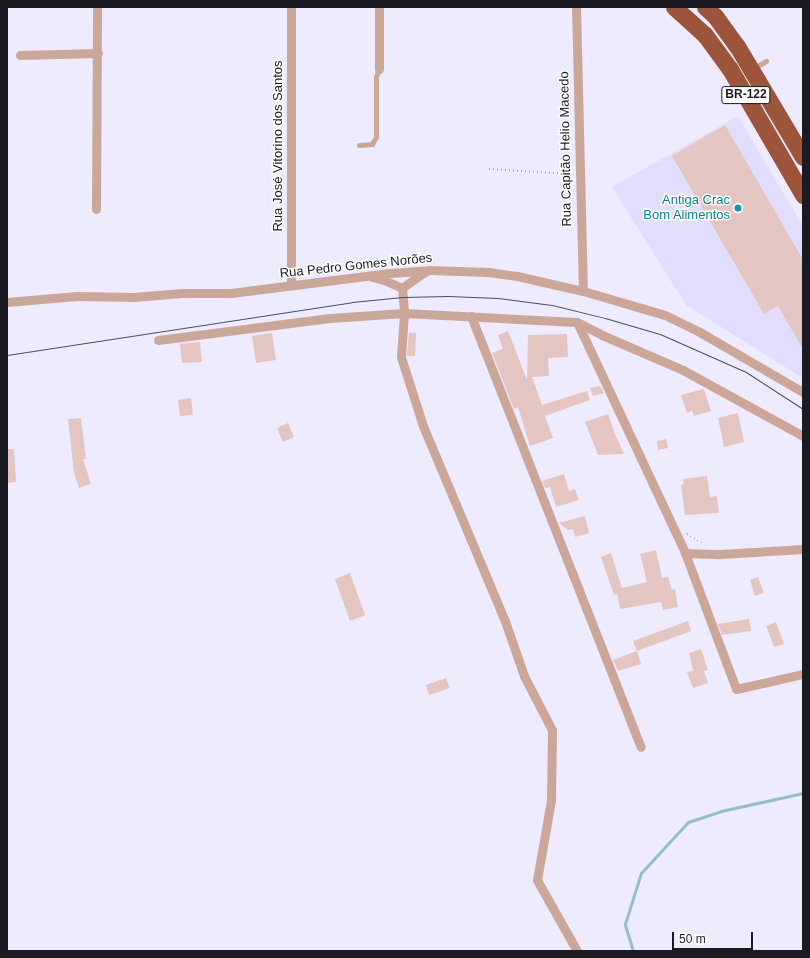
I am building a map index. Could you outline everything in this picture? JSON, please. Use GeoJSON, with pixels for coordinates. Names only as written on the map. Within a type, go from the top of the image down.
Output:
{"type":"FeatureCollection","features":[{"type":"Feature","properties":{"kind":"highway","name":"BR-122"},"geometry":{"type":"LineString","coordinates":[[674,7],[704,35],[730,69],[803,195]]}},
{"type":"Feature","properties":{"kind":"highway","name":"BR-122"},"geometry":{"type":"LineString","coordinates":[[714,10],[759,65],[803,157]]}},
{"type":"Feature","properties":{"kind":"street"},"geometry":{"type":"LineString","coordinates":[[96,210],[98,53],[97,7]]}},
{"type":"Feature","properties":{"kind":"street","name":"Rua José Vitorino dos Santos"},"geometry":{"type":"LineString","coordinates":[[291,7],[291,285]]}},
{"type":"Feature","properties":{"kind":"street"},"geometry":{"type":"LineString","coordinates":[[379,7],[379,69]]}},
{"type":"Feature","properties":{"kind":"street","name":"Rua Capitão Helio Macedo"},"geometry":{"type":"LineString","coordinates":[[576,7],[583,291]]}},
{"type":"Feature","properties":{"kind":"street"},"geometry":{"type":"LineString","coordinates":[[20,55],[98,53]]}},
{"type":"Feature","properties":{"kind":"street"},"geometry":{"type":"LineString","coordinates":[[402,288],[413,279],[429,270]]}},
{"type":"Feature","properties":{"kind":"street","name":"Rua Pedro Gomes Norões"},"geometry":{"type":"LineString","coordinates":[[7,302],[77,296],[134,297],[182,293],[231,293],[366,276],[429,270],[459,270],[509,274],[583,291],[665,315],[698,331],[803,392]]}},
{"type":"Feature","properties":{"kind":"street"},"geometry":{"type":"LineString","coordinates":[[366,276],[384,280],[402,288]]}},
{"type":"Feature","properties":{"kind":"street"},"geometry":{"type":"LineString","coordinates":[[402,288],[404,313],[401,357],[423,426],[505,621],[524,676],[552,730],[551,800],[537,880],[577,951]]}},
{"type":"Feature","properties":{"kind":"street"},"geometry":{"type":"LineString","coordinates":[[158,340],[330,318],[404,313],[577,322],[602,335],[683,370],[803,436]]}},
{"type":"Feature","properties":{"kind":"street"},"geometry":{"type":"LineString","coordinates":[[471,316],[641,747]]}},
{"type":"Feature","properties":{"kind":"street"},"geometry":{"type":"LineString","coordinates":[[577,322],[685,553],[736,689],[803,674]]}},
{"type":"Feature","properties":{"kind":"street"},"geometry":{"type":"LineString","coordinates":[[685,553],[720,554],[803,549]]}},
{"type":"Feature","properties":{"kind":"lane"},"geometry":{"type":"LineString","coordinates":[[359,145],[372,144],[376,137],[376,77],[379,69]]}},
{"type":"Feature","properties":{"kind":"path"},"geometry":{"type":"LineString","coordinates":[[489,169],[580,175]]}},
{"type":"Feature","properties":{"kind":"path"},"geometry":{"type":"LineString","coordinates":[[686,533],[720,554]]}},
{"type":"Feature","properties":{"kind":"shaded area"},"geometry":{"type":"Polygon","coordinates":[[[738,116],[803,226],[803,378],[686,305],[612,187],[738,116]]]}},
{"type":"Feature","properties":{"kind":"building","name":"Antiga Crac Bom Alimentos"},"geometry":{"type":"Polygon","coordinates":[[[725,125],[803,260],[803,349],[778,306],[764,314],[672,156],[725,125]]]}},
{"type":"Feature","properties":{"kind":"building"},"geometry":{"type":"Polygon","coordinates":[[[508,331],[527,380],[528,335],[567,334],[568,357],[548,358],[549,376],[532,377],[542,405],[587,391],[590,400],[545,416],[553,438],[530,446],[518,407],[514,409],[492,353],[503,349],[498,335],[508,331]]]}},
{"type":"Feature","properties":{"kind":"building"},"geometry":{"type":"Polygon","coordinates":[[[272,333],[276,360],[256,363],[252,336],[272,333]]]}},
{"type":"Feature","properties":{"kind":"building"},"geometry":{"type":"Polygon","coordinates":[[[409,333],[416,333],[415,356],[407,356],[409,333]]]}},
{"type":"Feature","properties":{"kind":"building"},"geometry":{"type":"Polygon","coordinates":[[[200,342],[202,362],[182,363],[180,344],[200,342]]]}},
{"type":"Feature","properties":{"kind":"building"},"geometry":{"type":"Polygon","coordinates":[[[600,386],[604,393],[593,396],[590,388],[600,386]]]}},
{"type":"Feature","properties":{"kind":"building"},"geometry":{"type":"Polygon","coordinates":[[[704,389],[711,411],[694,416],[692,411],[687,413],[681,395],[704,389]]]}},
{"type":"Feature","properties":{"kind":"building"},"geometry":{"type":"Polygon","coordinates":[[[191,398],[193,415],[180,416],[178,400],[191,398]]]}},
{"type":"Feature","properties":{"kind":"building"},"geometry":{"type":"Polygon","coordinates":[[[738,413],[744,442],[724,447],[718,418],[738,413]]]}},
{"type":"Feature","properties":{"kind":"building"},"geometry":{"type":"Polygon","coordinates":[[[608,414],[624,454],[598,455],[585,422],[608,414]]]}},
{"type":"Feature","properties":{"kind":"building"},"geometry":{"type":"Polygon","coordinates":[[[81,418],[86,459],[83,459],[91,484],[79,488],[74,473],[68,419],[81,418]]]}},
{"type":"Feature","properties":{"kind":"building"},"geometry":{"type":"Polygon","coordinates":[[[288,423],[294,437],[283,442],[277,428],[288,423]]]}},
{"type":"Feature","properties":{"kind":"building"},"geometry":{"type":"Polygon","coordinates":[[[666,439],[668,448],[658,450],[657,441],[666,439]]]}},
{"type":"Feature","properties":{"kind":"building"},"geometry":{"type":"Polygon","coordinates":[[[7,449],[14,449],[16,482],[7,483],[7,449]]]}},
{"type":"Feature","properties":{"kind":"building"},"geometry":{"type":"Polygon","coordinates":[[[564,474],[569,491],[575,489],[579,500],[556,507],[550,487],[545,488],[542,481],[564,474]]]}},
{"type":"Feature","properties":{"kind":"building"},"geometry":{"type":"Polygon","coordinates":[[[707,476],[710,497],[717,496],[719,513],[685,515],[681,485],[684,484],[683,479],[707,476]]]}},
{"type":"Feature","properties":{"kind":"building"},"geometry":{"type":"Polygon","coordinates":[[[585,516],[589,533],[575,537],[573,529],[568,530],[559,523],[585,516]]]}},
{"type":"Feature","properties":{"kind":"building"},"geometry":{"type":"Polygon","coordinates":[[[656,550],[662,578],[668,577],[672,590],[675,589],[678,607],[663,610],[661,602],[620,609],[617,594],[614,595],[601,557],[611,553],[622,588],[647,582],[640,554],[656,550]]]}},
{"type":"Feature","properties":{"kind":"building"},"geometry":{"type":"Polygon","coordinates":[[[350,573],[365,615],[350,621],[335,579],[350,573]]]}},
{"type":"Feature","properties":{"kind":"building"},"geometry":{"type":"Polygon","coordinates":[[[758,577],[764,593],[755,596],[750,580],[758,577]]]}},
{"type":"Feature","properties":{"kind":"building"},"geometry":{"type":"Polygon","coordinates":[[[749,619],[751,631],[722,635],[718,624],[749,619]]]}},
{"type":"Feature","properties":{"kind":"building"},"geometry":{"type":"Polygon","coordinates":[[[688,621],[691,631],[637,651],[633,641],[688,621]]]}},
{"type":"Feature","properties":{"kind":"building"},"geometry":{"type":"Polygon","coordinates":[[[776,622],[784,644],[774,647],[766,626],[776,622]]]}},
{"type":"Feature","properties":{"kind":"building"},"geometry":{"type":"Polygon","coordinates":[[[701,649],[708,670],[704,671],[708,683],[693,688],[687,672],[693,671],[689,653],[701,649]]]}},
{"type":"Feature","properties":{"kind":"building"},"geometry":{"type":"Polygon","coordinates":[[[637,651],[641,664],[618,671],[613,660],[637,651]]]}},
{"type":"Feature","properties":{"kind":"building"},"geometry":{"type":"Polygon","coordinates":[[[446,678],[450,688],[429,695],[426,685],[446,678]]]}},
{"type":"Feature","properties":{"kind":"waterway"},"geometry":{"type":"LineString","coordinates":[[633,951],[625,924],[641,873],[688,822],[721,811],[803,793]]}},
{"type":"Feature","properties":{"kind":"tram line"},"geometry":{"type":"LineString","coordinates":[[7,355],[352,302],[403,297],[448,296],[498,298],[552,305],[660,334],[746,372],[803,409]]}},
{"type":"Feature","properties":{"kind":"place","name":"Antiga Crac Bom Alimentos"},"geometry":{"type":"Point","coordinates":[738,208]}}]}
